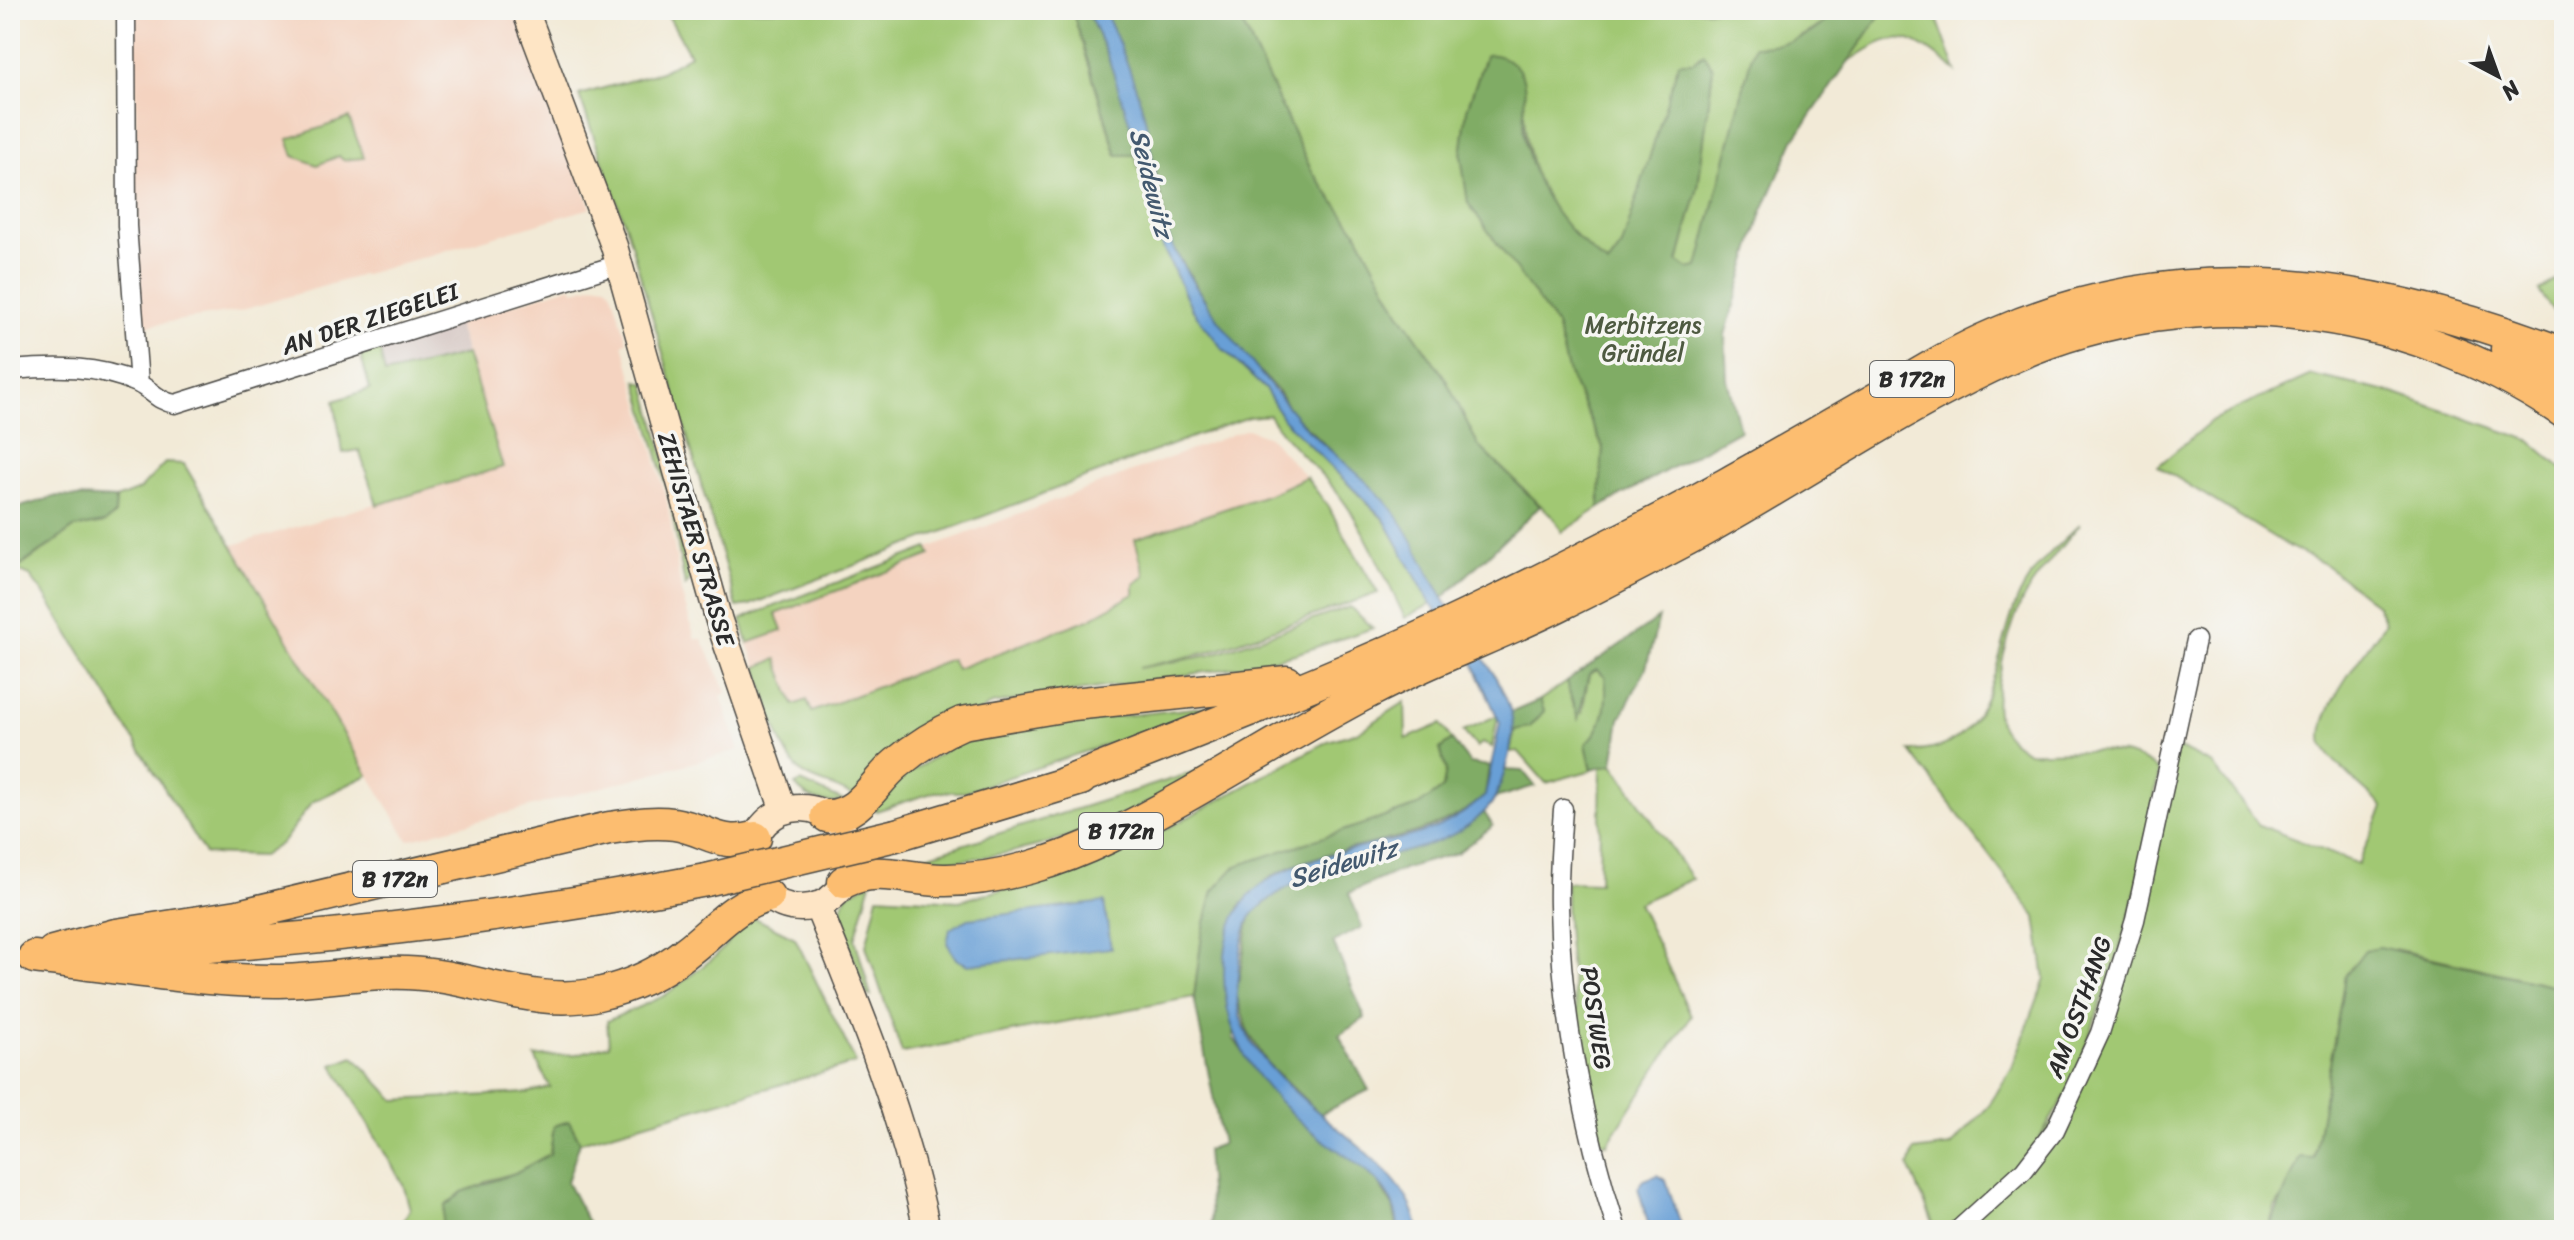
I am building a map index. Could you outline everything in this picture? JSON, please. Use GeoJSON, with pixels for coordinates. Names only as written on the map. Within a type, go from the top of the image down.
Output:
{"type":"FeatureCollection","features":[{"type":"Feature","properties":{"kind":"highway","name":"B 172n"},"geometry":{"type":"LineString","coordinates":[[34,957],[233,945],[561,908],[706,880],[896,835],[1063,784],[1366,677],[1555,590],[1677,512],[1958,353],[2030,320],[2104,297],[2147,289],[2226,282],[2312,300],[2459,321],[2564,354]]}},
{"type":"Feature","properties":{"kind":"highway","name":"B 172n"},"geometry":{"type":"LineString","coordinates":[[2312,300],[2459,354],[2556,397]]}},
{"type":"Feature","properties":{"kind":"highway","name":"B 172n"},"geometry":{"type":"LineString","coordinates":[[2459,321],[2556,397]]}},
{"type":"Feature","properties":{"kind":"highway"},"geometry":{"type":"LineString","coordinates":[[2556,397],[2564,421]]}},
{"type":"Feature","properties":{"kind":"highway","name":"B 172n"},"geometry":{"type":"LineString","coordinates":[[844,882],[879,873],[942,881],[983,878],[1070,854],[1196,792],[1366,677]]}},
{"type":"Feature","properties":{"kind":"highway"},"geometry":{"type":"LineString","coordinates":[[827,816],[839,816],[857,805],[895,765],[945,730],[962,723],[1073,704],[1366,677]]}},
{"type":"Feature","properties":{"kind":"highway","name":"B 172n"},"geometry":{"type":"LineString","coordinates":[[34,957],[116,935],[238,916],[609,828],[648,822],[678,825],[721,841],[755,838]]}},
{"type":"Feature","properties":{"kind":"highway"},"geometry":{"type":"LineString","coordinates":[[34,957],[238,980],[277,981],[409,973],[452,978],[542,997],[570,998],[612,990],[658,972],[686,953],[738,907],[768,896]]}},
{"type":"Feature","properties":{"kind":"main road","name":"ZEHISTAER STRASSE"},"geometry":{"type":"LineString","coordinates":[[525,10],[619,264],[719,621],[784,811]]}},
{"type":"Feature","properties":{"kind":"main road"},"geometry":{"type":"LineString","coordinates":[[806,809],[827,816],[838,826],[850,853],[844,882],[828,900],[817,905],[792,907],[768,896],[752,869],[755,838],[772,817],[784,811],[806,809]]}},
{"type":"Feature","properties":{"kind":"main road"},"geometry":{"type":"LineString","coordinates":[[817,905],[882,1064],[910,1155],[927,1230]]}},
{"type":"Feature","properties":{"kind":"street"},"geometry":{"type":"LineString","coordinates":[[126,10],[127,226],[139,384]]}},
{"type":"Feature","properties":{"kind":"street","name":"AN DER ZIEGELEI"},"geometry":{"type":"LineString","coordinates":[[12,370],[55,366],[76,368],[139,384],[164,402],[192,400],[619,264]]}},
{"type":"Feature","properties":{"kind":"street","name":"AM OSTHANG"},"geometry":{"type":"LineString","coordinates":[[1958,1230],[2024,1170],[2055,1130],[2100,1033],[2135,920],[2196,640]]}},
{"type":"Feature","properties":{"kind":"street","name":"POSTWEG"},"geometry":{"type":"LineString","coordinates":[[1563,809],[1559,906],[1574,1051],[1603,1185],[1617,1230]]}},
{"type":"Feature","properties":{"kind":"shaded area"},"geometry":{"type":"Polygon","coordinates":[[[132,10],[515,10],[591,208],[239,311],[144,326],[135,227],[136,72],[132,10]]]}},
{"type":"Feature","properties":{"kind":"shaded area"},"geometry":{"type":"Polygon","coordinates":[[[607,285],[612,292],[627,341],[623,344],[667,501],[681,591],[695,639],[702,639],[727,692],[721,696],[739,750],[408,840],[230,546],[502,467],[457,322],[572,286],[574,290],[607,285]]]}},
{"type":"Feature","properties":{"kind":"shaded area"},"geometry":{"type":"Polygon","coordinates":[[[457,322],[467,354],[385,374],[379,347],[457,322]]]}},
{"type":"Feature","properties":{"kind":"shaded area"},"geometry":{"type":"Polygon","coordinates":[[[1247,429],[1269,437],[1306,477],[1272,493],[1135,540],[1145,577],[1135,594],[1089,619],[955,669],[951,660],[811,712],[794,705],[777,659],[757,667],[748,643],[782,631],[776,614],[931,556],[928,548],[1247,429]]]}},
{"type":"Feature","properties":{"kind":"green space"},"geometry":{"type":"Polygon","coordinates":[[[665,10],[1072,10],[1116,154],[1135,155],[1159,239],[1192,309],[1222,348],[1266,390],[1283,419],[1384,520],[1431,604],[1405,618],[1353,514],[1269,415],[1249,417],[1200,434],[750,605],[737,607],[627,230],[579,95],[661,72],[690,55],[665,10]]]}},
{"type":"Feature","properties":{"kind":"green space"},"geometry":{"type":"Polygon","coordinates":[[[1072,10],[1087,10],[1123,99],[1135,155],[1117,155],[1072,10]]]}},
{"type":"Feature","properties":{"kind":"green space"},"geometry":{"type":"Polygon","coordinates":[[[1104,10],[1236,10],[1311,170],[1356,231],[1399,312],[1445,378],[1478,445],[1540,506],[1443,598],[1394,511],[1292,413],[1277,390],[1227,336],[1170,242],[1143,113],[1104,10]]]}},
{"type":"Feature","properties":{"kind":"green space"},"geometry":{"type":"Polygon","coordinates":[[[1236,10],[1835,10],[1826,22],[1784,46],[1698,267],[1688,269],[1678,263],[1698,187],[1713,68],[1704,54],[1693,62],[1622,246],[1608,265],[1565,224],[1539,184],[1526,137],[1523,78],[1485,56],[1467,110],[1461,156],[1527,283],[1556,325],[1569,374],[1603,448],[1599,508],[1562,532],[1554,518],[1478,445],[1445,378],[1399,312],[1356,231],[1311,170],[1236,10]]]}},
{"type":"Feature","properties":{"kind":"green space","name":"Merbitzens Gründel"},"geometry":{"type":"Polygon","coordinates":[[[1835,10],[1884,10],[1794,140],[1762,212],[1725,335],[1727,379],[1740,430],[1599,508],[1603,447],[1569,374],[1556,325],[1468,203],[1461,156],[1467,109],[1486,55],[1509,60],[1521,73],[1525,92],[1524,134],[1535,174],[1564,223],[1608,265],[1622,246],[1679,62],[1693,62],[1704,54],[1713,68],[1698,187],[1678,262],[1688,269],[1698,267],[1754,46],[1799,38],[1819,27],[1835,10]]]}},
{"type":"Feature","properties":{"kind":"green space"},"geometry":{"type":"Polygon","coordinates":[[[1884,10],[1934,10],[1956,71],[1926,48],[1904,39],[1880,43],[1848,62],[1884,10]]]}},
{"type":"Feature","properties":{"kind":"green space"},"geometry":{"type":"Polygon","coordinates":[[[349,118],[364,158],[343,160],[339,156],[317,165],[294,156],[288,139],[349,118]]]}},
{"type":"Feature","properties":{"kind":"green space"},"geometry":{"type":"Polygon","coordinates":[[[2564,275],[2564,326],[2539,291],[2564,275]]]}},
{"type":"Feature","properties":{"kind":"green space"},"geometry":{"type":"Polygon","coordinates":[[[379,347],[385,374],[467,354],[503,467],[377,505],[359,450],[343,453],[334,401],[370,389],[360,353],[379,347]]]}},
{"type":"Feature","properties":{"kind":"green space"},"geometry":{"type":"Polygon","coordinates":[[[2311,375],[2393,393],[2529,440],[2564,470],[2564,988],[2395,949],[2345,976],[2314,1158],[2275,1207],[2268,1230],[1965,1230],[2079,1090],[2177,747],[2211,763],[2259,825],[2358,864],[2383,807],[2330,756],[2322,736],[2325,721],[2342,684],[2385,623],[2377,605],[2326,565],[2288,546],[2158,466],[2212,420],[2311,375]]]}},
{"type":"Feature","properties":{"kind":"green space"},"geometry":{"type":"Polygon","coordinates":[[[637,381],[645,383],[684,536],[690,581],[685,586],[670,500],[637,381]]]}},
{"type":"Feature","properties":{"kind":"green space"},"geometry":{"type":"Polygon","coordinates":[[[165,463],[184,464],[368,775],[312,802],[283,842],[262,856],[205,854],[46,597],[30,576],[16,570],[74,528],[104,523],[114,515],[116,499],[139,490],[165,463]]]}},
{"type":"Feature","properties":{"kind":"green space"},"geometry":{"type":"Polygon","coordinates":[[[1306,477],[1327,505],[1378,593],[1209,652],[1139,668],[1210,655],[1350,607],[1373,628],[1295,654],[1238,667],[992,704],[854,797],[807,776],[789,757],[775,727],[757,667],[777,659],[794,705],[807,700],[812,712],[951,659],[956,669],[1089,619],[1134,594],[1134,584],[1145,576],[1135,539],[1272,493],[1306,477]]]}},
{"type":"Feature","properties":{"kind":"green space"},"geometry":{"type":"Polygon","coordinates":[[[57,496],[116,499],[115,515],[104,523],[74,528],[10,573],[10,510],[57,496]]]}},
{"type":"Feature","properties":{"kind":"green space"},"geometry":{"type":"Polygon","coordinates":[[[2080,524],[2021,603],[2004,656],[1997,710],[2004,731],[2028,752],[2114,753],[2146,762],[2159,772],[2131,917],[2072,1085],[2022,1166],[1950,1230],[1936,1230],[1909,1166],[1914,1151],[1951,1146],[1988,1107],[2012,1068],[2045,979],[2036,917],[1910,751],[1939,747],[1960,736],[1976,718],[1996,670],[2020,594],[2039,565],[2080,524]]]}},
{"type":"Feature","properties":{"kind":"green space"},"geometry":{"type":"Polygon","coordinates":[[[928,548],[931,555],[776,614],[782,631],[748,643],[741,620],[928,548]]]}},
{"type":"Feature","properties":{"kind":"green space"},"geometry":{"type":"Polygon","coordinates":[[[1659,618],[1646,668],[1620,719],[1613,764],[1592,770],[1586,744],[1602,721],[1605,677],[1597,670],[1589,674],[1578,719],[1566,682],[1659,618]]]}},
{"type":"Feature","properties":{"kind":"green space"},"geometry":{"type":"Polygon","coordinates":[[[1597,670],[1605,677],[1606,695],[1602,721],[1586,744],[1592,770],[1546,783],[1518,751],[1510,752],[1515,730],[1544,711],[1540,700],[1566,682],[1573,707],[1582,713],[1589,674],[1597,670]]]}},
{"type":"Feature","properties":{"kind":"green space"},"geometry":{"type":"Polygon","coordinates":[[[1540,700],[1544,711],[1530,727],[1515,730],[1510,740],[1510,713],[1540,700]]]}},
{"type":"Feature","properties":{"kind":"green space"},"geometry":{"type":"Polygon","coordinates":[[[1405,702],[1406,739],[1441,724],[1452,740],[1440,749],[1446,770],[1443,788],[1418,806],[1213,891],[1202,935],[1194,997],[902,1053],[866,946],[878,896],[959,901],[1073,871],[1133,847],[1328,741],[1358,732],[1405,702]]]}},
{"type":"Feature","properties":{"kind":"green space"},"geometry":{"type":"Polygon","coordinates":[[[1223,705],[965,792],[935,792],[876,811],[873,806],[903,777],[952,746],[1010,728],[1223,705]]]}},
{"type":"Feature","properties":{"kind":"green space"},"geometry":{"type":"Polygon","coordinates":[[[1498,715],[1492,747],[1482,743],[1477,747],[1463,731],[1498,715]]]}},
{"type":"Feature","properties":{"kind":"green space"},"geometry":{"type":"Polygon","coordinates":[[[1452,740],[1470,763],[1489,766],[1485,796],[1438,824],[1333,853],[1282,871],[1265,882],[1239,907],[1233,1038],[1276,1098],[1376,1179],[1393,1207],[1398,1230],[1212,1230],[1206,1150],[1222,1144],[1194,997],[1202,935],[1213,891],[1236,866],[1418,806],[1443,788],[1446,770],[1440,749],[1452,740]]]}},
{"type":"Feature","properties":{"kind":"green space"},"geometry":{"type":"Polygon","coordinates":[[[1220,764],[1112,819],[1044,844],[968,859],[924,863],[914,860],[1220,764]]]}},
{"type":"Feature","properties":{"kind":"green space"},"geometry":{"type":"Polygon","coordinates":[[[1613,764],[1692,879],[1638,903],[1691,1016],[1607,1144],[1601,1142],[1577,1013],[1569,947],[1566,882],[1599,883],[1601,767],[1613,764]]]}},
{"type":"Feature","properties":{"kind":"green space"},"geometry":{"type":"Polygon","coordinates":[[[1503,770],[1523,771],[1535,786],[1495,798],[1503,770]]]}},
{"type":"Feature","properties":{"kind":"green space"},"geometry":{"type":"Polygon","coordinates":[[[801,782],[844,801],[823,802],[811,798],[795,785],[801,782]]]}},
{"type":"Feature","properties":{"kind":"green space"},"geometry":{"type":"Polygon","coordinates":[[[1484,812],[1493,826],[1457,853],[1405,868],[1349,893],[1362,927],[1333,942],[1365,1018],[1339,1035],[1369,1090],[1320,1114],[1268,1064],[1248,1032],[1236,994],[1250,916],[1283,888],[1469,825],[1484,812]]]}},
{"type":"Feature","properties":{"kind":"green space"},"geometry":{"type":"Polygon","coordinates":[[[871,882],[855,939],[871,996],[867,995],[840,914],[846,895],[871,882]]]}},
{"type":"Feature","properties":{"kind":"green space"},"geometry":{"type":"Polygon","coordinates":[[[751,916],[795,938],[856,1063],[580,1142],[569,1121],[554,1126],[550,1154],[515,1173],[486,1181],[441,1230],[398,1230],[410,1209],[403,1184],[333,1065],[354,1057],[395,1100],[527,1093],[550,1087],[535,1057],[577,1054],[609,1045],[607,1021],[664,996],[716,956],[751,916]]]}},
{"type":"Feature","properties":{"kind":"green space"},"geometry":{"type":"Polygon","coordinates":[[[2379,947],[2564,988],[2564,1230],[2268,1230],[2300,1157],[2314,1158],[2345,976],[2365,950],[2379,947]]]}},
{"type":"Feature","properties":{"kind":"green space"},"geometry":{"type":"Polygon","coordinates":[[[569,1121],[580,1142],[567,1182],[592,1230],[441,1230],[445,1206],[462,1192],[515,1173],[550,1154],[554,1126],[569,1121]]]}},
{"type":"Feature","properties":{"kind":"water","name":"Seidewitz"},"geometry":{"type":"Polygon","coordinates":[[[1087,10],[1104,10],[1136,87],[1167,232],[1184,268],[1228,332],[1292,412],[1316,438],[1383,498],[1401,521],[1441,595],[1492,670],[1508,703],[1513,727],[1510,751],[1498,791],[1488,808],[1465,827],[1439,841],[1318,874],[1290,886],[1252,915],[1242,945],[1237,990],[1243,1026],[1262,1058],[1290,1088],[1386,1171],[1408,1200],[1418,1230],[1398,1230],[1396,1213],[1381,1186],[1296,1118],[1258,1076],[1233,1030],[1226,1004],[1226,946],[1236,914],[1255,890],[1281,872],[1312,860],[1440,826],[1479,801],[1485,796],[1500,723],[1473,663],[1431,604],[1384,519],[1283,419],[1266,390],[1222,348],[1192,309],[1159,239],[1134,136],[1108,57],[1087,10]]]}},
{"type":"Feature","properties":{"kind":"water"},"geometry":{"type":"Polygon","coordinates":[[[1104,902],[1111,948],[968,965],[956,959],[947,943],[950,929],[968,919],[1104,902]]]}},
{"type":"Feature","properties":{"kind":"water"},"geometry":{"type":"Polygon","coordinates":[[[1657,1175],[1666,1181],[1683,1230],[1650,1230],[1638,1188],[1644,1180],[1657,1175]]]}}]}
